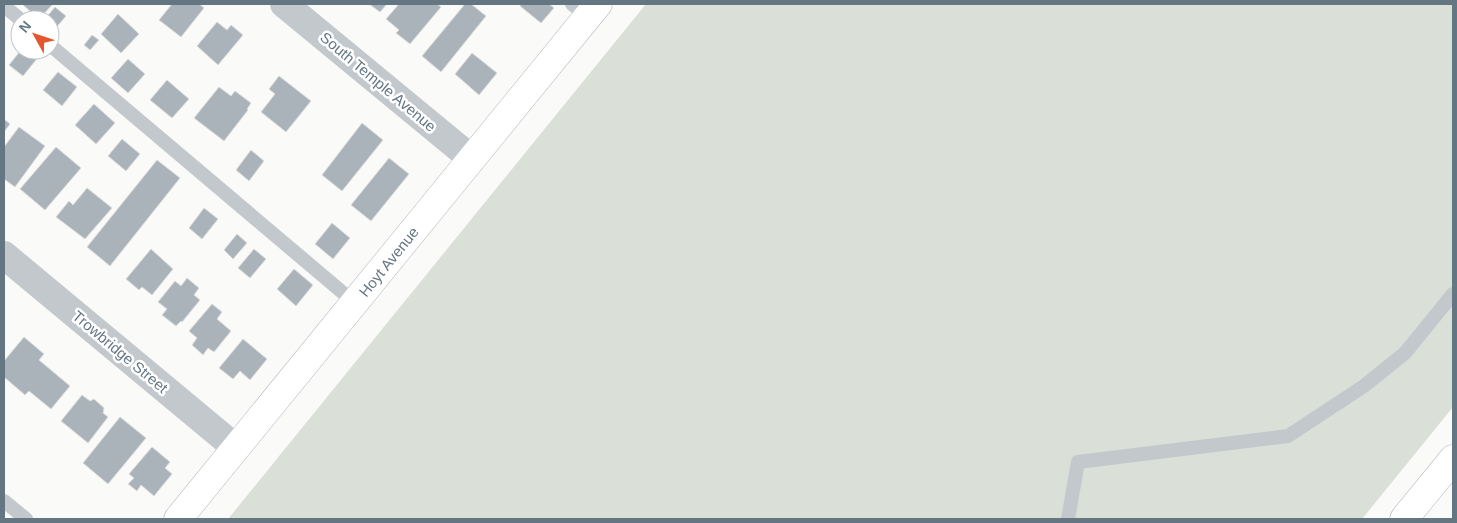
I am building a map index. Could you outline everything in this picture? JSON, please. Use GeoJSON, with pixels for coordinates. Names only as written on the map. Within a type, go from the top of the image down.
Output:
{"type":"FeatureCollection","features":[{"type":"Feature","properties":{"kind":"main road","name":"Hoyt Avenue"},"geometry":{"type":"LineString","coordinates":[[178,519],[472,159],[586,8]]}},
{"type":"Feature","properties":{"kind":"main road"},"geometry":{"type":"LineString","coordinates":[[1404,519],[1453,458]]}},
{"type":"Feature","properties":{"kind":"street","name":"South Temple Avenue"},"geometry":{"type":"LineString","coordinates":[[284,4],[472,159]]}},
{"type":"Feature","properties":{"kind":"street","name":"Trowbridge Street"},"geometry":{"type":"LineString","coordinates":[[4,255],[236,448]]}},
{"type":"Feature","properties":{"kind":"lane"},"geometry":{"type":"LineString","coordinates":[[60,53],[355,303]]}},
{"type":"Feature","properties":{"kind":"lane"},"geometry":{"type":"LineString","coordinates":[[1068,519],[1078,462],[1288,436],[1364,386],[1405,353],[1453,294]]}},
{"type":"Feature","properties":{"kind":"lane"},"geometry":{"type":"LineString","coordinates":[[4,501],[26,519]]}},
{"type":"Feature","properties":{"kind":"shaded area"},"geometry":{"type":"Polygon","coordinates":[[[646,4],[1453,4],[1453,407],[1362,519],[228,519],[646,4]]]}},
{"type":"Feature","properties":{"kind":"building"},"geometry":{"type":"Polygon","coordinates":[[[22,4],[53,4],[47,10],[29,10],[22,4]]]}},
{"type":"Feature","properties":{"kind":"building"},"geometry":{"type":"Polygon","coordinates":[[[172,4],[199,4],[204,8],[181,37],[159,20],[172,4]]]}},
{"type":"Feature","properties":{"kind":"building"},"geometry":{"type":"Polygon","coordinates":[[[369,4],[387,4],[380,12],[369,4]]]}},
{"type":"Feature","properties":{"kind":"building"},"geometry":{"type":"Polygon","coordinates":[[[399,4],[437,4],[441,7],[410,44],[396,33],[399,30],[386,19],[399,4]]]}},
{"type":"Feature","properties":{"kind":"building"},"geometry":{"type":"Polygon","coordinates":[[[465,4],[471,4],[486,16],[441,72],[422,56],[465,4]]]}},
{"type":"Feature","properties":{"kind":"building"},"geometry":{"type":"Polygon","coordinates":[[[522,4],[549,4],[554,8],[541,23],[520,6],[522,4]]]}},
{"type":"Feature","properties":{"kind":"building"},"geometry":{"type":"Polygon","coordinates":[[[60,11],[66,16],[60,23],[60,11]]]}},
{"type":"Feature","properties":{"kind":"building"},"geometry":{"type":"Polygon","coordinates":[[[118,14],[139,34],[121,53],[101,34],[118,14]]]}},
{"type":"Feature","properties":{"kind":"building"},"geometry":{"type":"Polygon","coordinates":[[[217,22],[227,30],[231,25],[243,35],[218,65],[197,46],[217,22]]]}},
{"type":"Feature","properties":{"kind":"building"},"geometry":{"type":"Polygon","coordinates":[[[92,35],[99,40],[90,50],[84,45],[92,35]]]}},
{"type":"Feature","properties":{"kind":"building"},"geometry":{"type":"Polygon","coordinates":[[[472,53],[497,73],[479,95],[455,74],[472,53]]]}},
{"type":"Feature","properties":{"kind":"building"},"geometry":{"type":"Polygon","coordinates":[[[128,59],[145,74],[128,93],[111,78],[128,59]]]}},
{"type":"Feature","properties":{"kind":"building"},"geometry":{"type":"Polygon","coordinates":[[[13,60],[36,60],[23,76],[9,65],[13,60]]]}},
{"type":"Feature","properties":{"kind":"building"},"geometry":{"type":"Polygon","coordinates":[[[58,72],[77,87],[62,106],[43,90],[58,72]]]}},
{"type":"Feature","properties":{"kind":"building"},"geometry":{"type":"Polygon","coordinates":[[[279,76],[311,101],[286,132],[261,112],[275,94],[269,89],[279,76]]]}},
{"type":"Feature","properties":{"kind":"building"},"geometry":{"type":"Polygon","coordinates":[[[167,80],[189,99],[172,118],[150,100],[167,80]]]}},
{"type":"Feature","properties":{"kind":"building"},"geometry":{"type":"Polygon","coordinates":[[[219,87],[231,96],[235,91],[251,103],[248,110],[224,141],[194,118],[219,87]]]}},
{"type":"Feature","properties":{"kind":"building"},"geometry":{"type":"Polygon","coordinates":[[[94,104],[115,123],[96,144],[75,125],[94,104]]]}},
{"type":"Feature","properties":{"kind":"building"},"geometry":{"type":"Polygon","coordinates":[[[4,119],[10,124],[4,132],[4,119]]]}},
{"type":"Feature","properties":{"kind":"building"},"geometry":{"type":"Polygon","coordinates":[[[362,123],[383,140],[342,191],[322,175],[362,123]]]}},
{"type":"Feature","properties":{"kind":"building"},"geometry":{"type":"Polygon","coordinates":[[[19,127],[45,146],[15,187],[4,179],[4,147],[19,127]]]}},
{"type":"Feature","properties":{"kind":"building"},"geometry":{"type":"Polygon","coordinates":[[[122,139],[140,154],[126,171],[108,156],[122,139]]]}},
{"type":"Feature","properties":{"kind":"building"},"geometry":{"type":"Polygon","coordinates":[[[56,147],[81,168],[45,210],[20,189],[56,147]]]}},
{"type":"Feature","properties":{"kind":"building"},"geometry":{"type":"Polygon","coordinates":[[[251,150],[264,161],[249,181],[236,170],[251,150]]]}},
{"type":"Feature","properties":{"kind":"building"},"geometry":{"type":"Polygon","coordinates":[[[389,158],[409,174],[371,221],[351,205],[389,158]]]}},
{"type":"Feature","properties":{"kind":"building"},"geometry":{"type":"Polygon","coordinates":[[[157,160],[180,178],[110,266],[87,247],[157,160]]]}},
{"type":"Feature","properties":{"kind":"building"},"geometry":{"type":"Polygon","coordinates":[[[87,188],[112,208],[85,239],[56,217],[69,201],[73,205],[87,188]]]}},
{"type":"Feature","properties":{"kind":"building"},"geometry":{"type":"Polygon","coordinates":[[[204,208],[218,219],[202,239],[189,228],[204,208]]]}},
{"type":"Feature","properties":{"kind":"building"},"geometry":{"type":"Polygon","coordinates":[[[332,223],[350,238],[333,259],[315,244],[332,223]]]}},
{"type":"Feature","properties":{"kind":"building"},"geometry":{"type":"Polygon","coordinates":[[[237,234],[247,243],[233,259],[224,250],[237,234]]]}},
{"type":"Feature","properties":{"kind":"building"},"geometry":{"type":"Polygon","coordinates":[[[151,249],[173,269],[152,295],[142,287],[139,290],[126,279],[151,249]]]}},
{"type":"Feature","properties":{"kind":"building"},"geometry":{"type":"Polygon","coordinates":[[[254,249],[266,259],[250,278],[238,268],[254,249]]]}},
{"type":"Feature","properties":{"kind":"building"},"geometry":{"type":"Polygon","coordinates":[[[294,269],[313,285],[296,306],[277,289],[294,269]]]}},
{"type":"Feature","properties":{"kind":"building"},"geometry":{"type":"Polygon","coordinates":[[[187,278],[199,288],[194,295],[200,300],[182,322],[176,326],[162,315],[167,309],[158,302],[175,281],[181,286],[187,278]]]}},
{"type":"Feature","properties":{"kind":"building"},"geometry":{"type":"Polygon","coordinates":[[[212,304],[222,312],[217,319],[231,331],[214,352],[208,348],[203,355],[192,345],[197,338],[189,331],[212,304]]]}},
{"type":"Feature","properties":{"kind":"building"},"geometry":{"type":"Polygon","coordinates":[[[24,337],[44,354],[39,360],[70,386],[51,409],[29,391],[25,395],[4,377],[4,361],[24,337]]]}},
{"type":"Feature","properties":{"kind":"building"},"geometry":{"type":"Polygon","coordinates":[[[243,339],[267,359],[250,380],[240,371],[233,379],[219,368],[243,339]]]}},
{"type":"Feature","properties":{"kind":"building"},"geometry":{"type":"Polygon","coordinates":[[[82,395],[90,401],[94,399],[104,408],[103,413],[108,417],[88,443],[61,421],[82,395]]]}},
{"type":"Feature","properties":{"kind":"building"},"geometry":{"type":"Polygon","coordinates":[[[120,417],[146,438],[108,484],[83,463],[120,417]]]}},
{"type":"Feature","properties":{"kind":"building"},"geometry":{"type":"Polygon","coordinates":[[[152,447],[170,462],[165,468],[172,474],[154,496],[141,485],[137,491],[128,484],[134,478],[129,474],[152,447]]]}}]}
